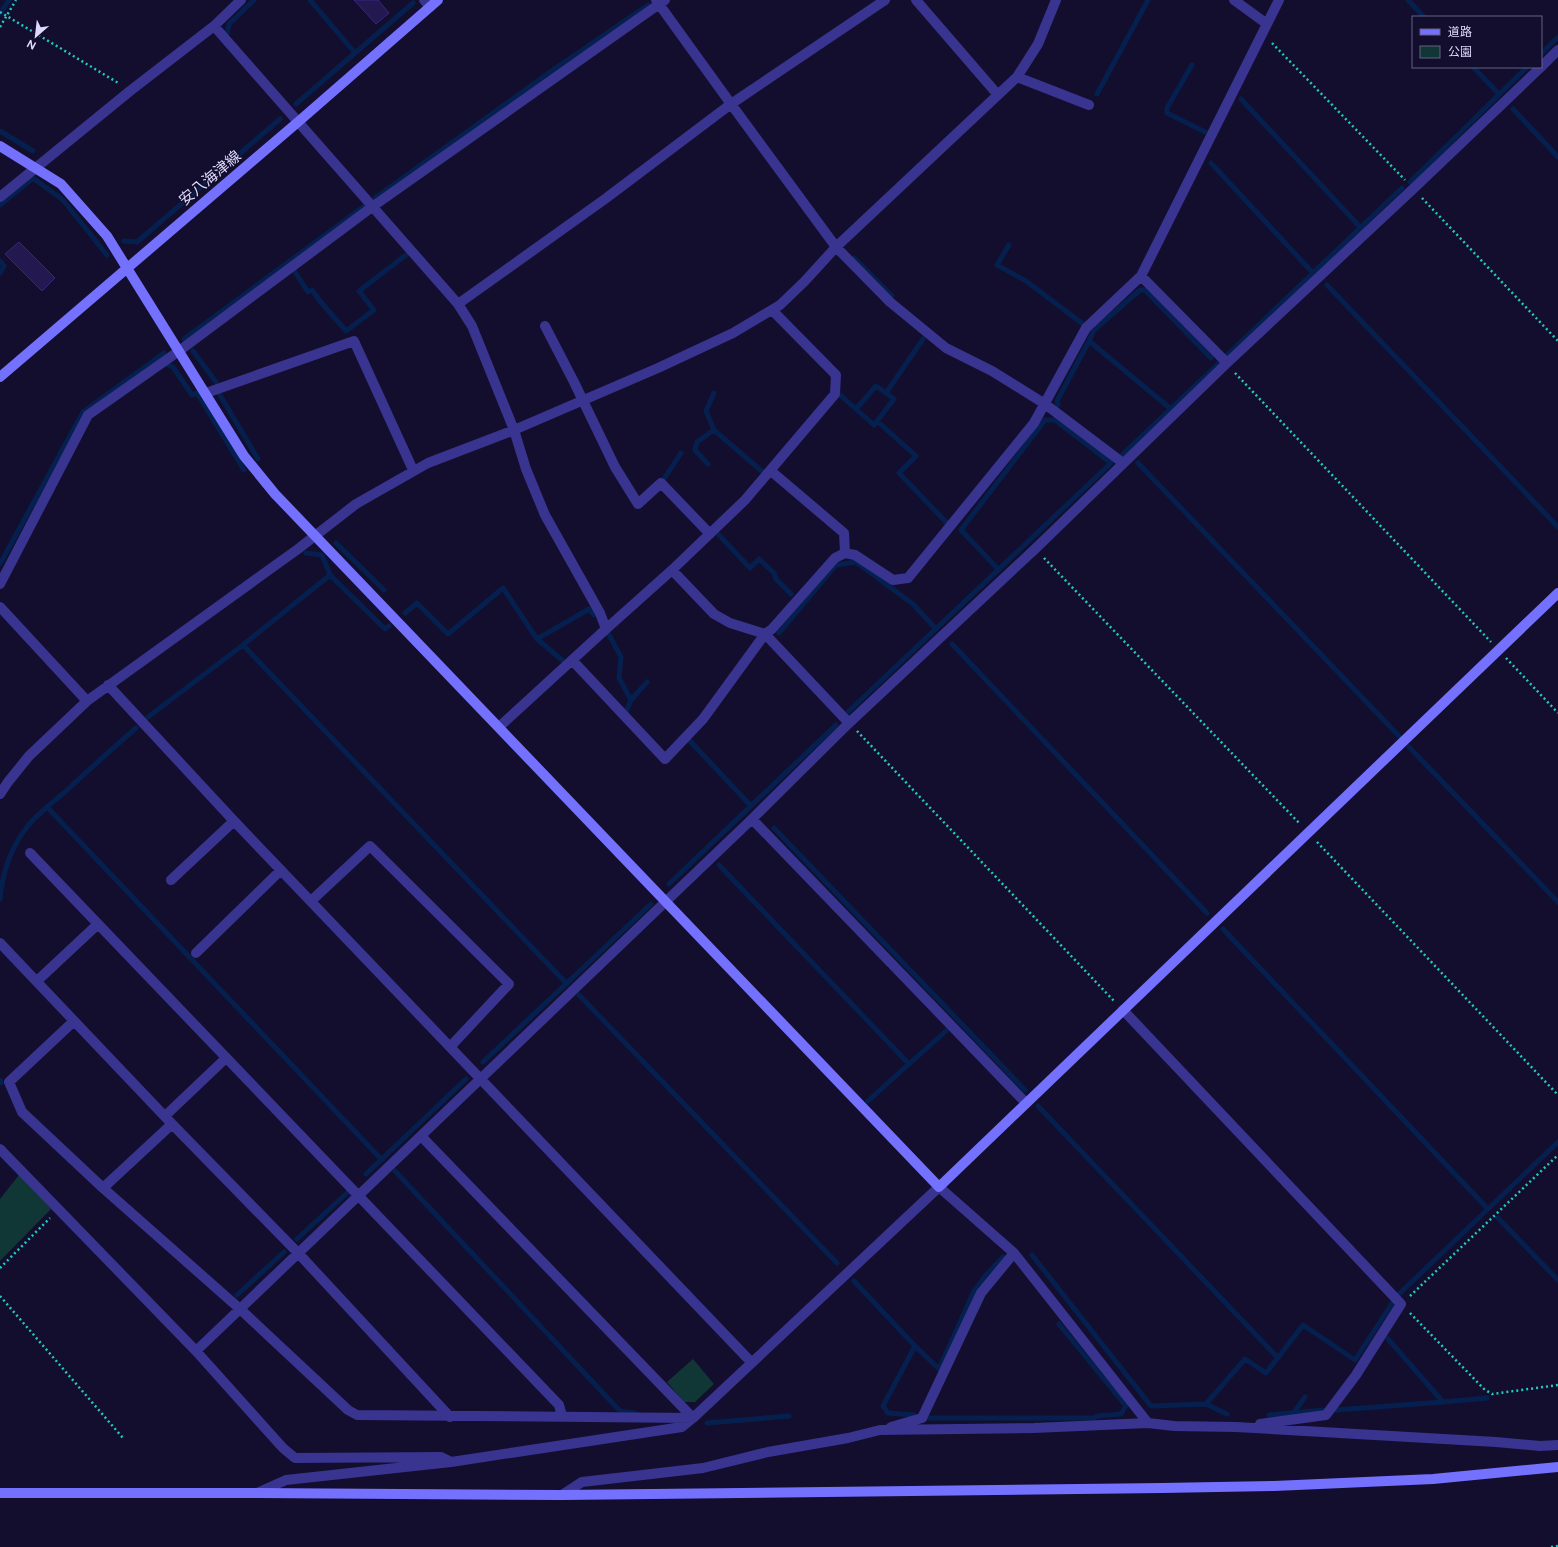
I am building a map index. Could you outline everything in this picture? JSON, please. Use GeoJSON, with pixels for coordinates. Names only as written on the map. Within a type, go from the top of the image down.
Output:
{"type":"FeatureCollection","features":[{"type":"Feature","properties":{"kind":"street"},"geometry":{"type":"LineString","coordinates":[[0,197],[130,91],[214,26],[241,0]]}},
{"type":"Feature","properties":{"kind":"street","name":"安八海津線"},"geometry":{"type":"LineString","coordinates":[[0,377],[298,122],[427,4],[438,0]]}},
{"type":"Feature","properties":{"kind":"street"},"geometry":{"type":"LineString","coordinates":[[458,304],[605,198],[730,104],[885,0]]}},
{"type":"Feature","properties":{"kind":"street"},"geometry":{"type":"LineString","coordinates":[[916,0],[998,95]]}},
{"type":"Feature","properties":{"kind":"street"},"geometry":{"type":"LineString","coordinates":[[0,794],[29,756],[88,701],[298,550],[356,504],[413,470],[514,430],[658,368],[720,339],[780,305],[804,282],[836,247],[1016,77],[1038,44],[1056,0]]}},
{"type":"Feature","properties":{"kind":"street"},"geometry":{"type":"LineString","coordinates":[[1234,0],[1265,29]]}},
{"type":"Feature","properties":{"kind":"street"},"geometry":{"type":"LineString","coordinates":[[572,660],[665,759],[703,719],[765,634],[772,629],[834,558],[846,554],[855,555],[893,580],[908,578],[1034,423],[1086,328],[1141,276],[1279,0]]}},
{"type":"Feature","properties":{"kind":"street"},"geometry":{"type":"LineString","coordinates":[[0,584],[88,415],[179,351],[372,207],[660,1],[730,104],[836,247],[890,302],[946,348],[992,371],[1045,404],[1123,463]]}},
{"type":"Feature","properties":{"kind":"street"},"geometry":{"type":"LineString","coordinates":[[214,26],[458,304],[472,326],[514,430],[526,469],[545,515],[600,613],[606,629]]}},
{"type":"Feature","properties":{"kind":"street"},"geometry":{"type":"LineString","coordinates":[[1542,66],[1558,50]]}},
{"type":"Feature","properties":{"kind":"street"},"geometry":{"type":"LineString","coordinates":[[196,1351],[422,1136],[850,723],[1540,68]]}},
{"type":"Feature","properties":{"kind":"street"},"geometry":{"type":"LineString","coordinates":[[1016,77],[1089,105]]}},
{"type":"Feature","properties":{"kind":"street"},"geometry":{"type":"LineString","coordinates":[[0,146],[61,184],[107,236],[126,269],[206,393],[244,456],[276,494],[939,1187],[1014,1253],[1148,1423]]}},
{"type":"Feature","properties":{"kind":"street"},"geometry":{"type":"LineString","coordinates":[[1141,276],[1227,364]]}},
{"type":"Feature","properties":{"kind":"street"},"geometry":{"type":"LineString","coordinates":[[499,727],[672,570],[745,500],[835,394],[836,375],[772,310]]}},
{"type":"Feature","properties":{"kind":"street"},"geometry":{"type":"LineString","coordinates":[[545,326],[615,467],[638,504],[661,483],[710,534]]}},
{"type":"Feature","properties":{"kind":"street"},"geometry":{"type":"LineString","coordinates":[[206,393],[354,341],[413,470]]}},
{"type":"Feature","properties":{"kind":"street"},"geometry":{"type":"LineString","coordinates":[[771,471],[844,533],[846,554]]}},
{"type":"Feature","properties":{"kind":"street"},"geometry":{"type":"LineString","coordinates":[[672,570],[714,614],[730,622],[765,634],[850,723]]}},
{"type":"Feature","properties":{"kind":"street"},"geometry":{"type":"LineString","coordinates":[[257,1492],[286,1480],[451,1462],[682,1427],[939,1187],[1558,593]]}},
{"type":"Feature","properties":{"kind":"street"},"geometry":{"type":"LineString","coordinates":[[0,607],[88,701]]}},
{"type":"Feature","properties":{"kind":"street"},"geometry":{"type":"LineString","coordinates":[[108,686],[234,821],[752,1363]]}},
{"type":"Feature","properties":{"kind":"street"},"geometry":{"type":"LineString","coordinates":[[752,819],[1026,1104]]}},
{"type":"Feature","properties":{"kind":"street"},"geometry":{"type":"LineString","coordinates":[[171,880],[234,821]]}},
{"type":"Feature","properties":{"kind":"street"},"geometry":{"type":"LineString","coordinates":[[311,901],[370,846],[509,984],[450,1048]]}},
{"type":"Feature","properties":{"kind":"street"},"geometry":{"type":"LineString","coordinates":[[30,853],[559,1405],[562,1416]]}},
{"type":"Feature","properties":{"kind":"street"},"geometry":{"type":"LineString","coordinates":[[196,953],[281,870]]}},
{"type":"Feature","properties":{"kind":"street"},"geometry":{"type":"LineString","coordinates":[[38,981],[98,924]]}},
{"type":"Feature","properties":{"kind":"street"},"geometry":{"type":"LineString","coordinates":[[0,943],[38,981],[172,1124],[299,1254],[450,1417]]}},
{"type":"Feature","properties":{"kind":"street"},"geometry":{"type":"LineString","coordinates":[[1123,1010],[1402,1304],[1356,1375],[1326,1415],[1236,1427]]}},
{"type":"Feature","properties":{"kind":"street"},"geometry":{"type":"LineString","coordinates":[[74,1021],[9,1082],[22,1112],[103,1188],[240,1309],[348,1410],[358,1416],[562,1416],[693,1418]]}},
{"type":"Feature","properties":{"kind":"street"},"geometry":{"type":"LineString","coordinates":[[165,1116],[226,1058]]}},
{"type":"Feature","properties":{"kind":"street"},"geometry":{"type":"LineString","coordinates":[[103,1188],[172,1124]]}},
{"type":"Feature","properties":{"kind":"street"},"geometry":{"type":"LineString","coordinates":[[422,1136],[693,1418]]}},
{"type":"Feature","properties":{"kind":"street"},"geometry":{"type":"LineString","coordinates":[[0,1149],[196,1351],[283,1448],[295,1458],[441,1457],[451,1462]]}},
{"type":"Feature","properties":{"kind":"street"},"geometry":{"type":"LineString","coordinates":[[562,1495],[582,1482],[703,1468],[768,1452],[848,1438],[922,1418],[981,1293],[1014,1253]]}},
{"type":"Feature","properties":{"kind":"street"},"geometry":{"type":"LineString","coordinates":[[880,1430],[1034,1428],[1148,1423],[1174,1426],[1236,1427],[1496,1442],[1540,1446],[1558,1445]]}},
{"type":"Feature","properties":{"kind":"street"},"geometry":{"type":"LineString","coordinates":[[0,1493],[257,1492],[562,1495],[1274,1486],[1433,1479],[1558,1467]]}},
{"type":"Feature","properties":{"kind":"path"},"geometry":{"type":"LineString","coordinates":[[0,27],[16,0]]}},
{"type":"Feature","properties":{"kind":"path"},"geometry":{"type":"LineString","coordinates":[[0,12],[130,91]]}},
{"type":"Feature","properties":{"kind":"path"},"geometry":{"type":"LineString","coordinates":[[1265,29],[1413,189],[1558,341]]}},
{"type":"Feature","properties":{"kind":"path"},"geometry":{"type":"LineString","coordinates":[[1227,364],[1558,712]]}},
{"type":"Feature","properties":{"kind":"path"},"geometry":{"type":"LineString","coordinates":[[1035,549],[1309,833],[1558,1095]]}},
{"type":"Feature","properties":{"kind":"path"},"geometry":{"type":"LineString","coordinates":[[850,723],[1123,1010]]}},
{"type":"Feature","properties":{"kind":"path"},"geometry":{"type":"LineString","coordinates":[[1558,1154],[1402,1304],[1484,1389],[1492,1394],[1558,1385]]}},
{"type":"Feature","properties":{"kind":"path"},"geometry":{"type":"LineString","coordinates":[[0,1268],[59,1209]]}},
{"type":"Feature","properties":{"kind":"path"},"geometry":{"type":"LineString","coordinates":[[0,1296],[123,1438]]}},
{"type":"Feature","properties":{"kind":"path"},"geometry":{"type":"LineString","coordinates":[[1551,1547],[1558,1546]]}},
{"type":"Feature","properties":{"kind":"green space"},"geometry":{"type":"Polygon","coordinates":[[[19,1175],[51,1209],[0,1261],[0,1199],[19,1175]]]}},
{"type":"Feature","properties":{"kind":"green space"},"geometry":{"type":"Polygon","coordinates":[[[693,1359],[714,1384],[695,1402],[684,1402],[667,1382],[693,1359]]]}},
{"type":"Feature","properties":{"kind":"building"},"geometry":{"type":"Polygon","coordinates":[[[354,0],[378,0],[389,13],[376,24],[354,0]]]}},
{"type":"Feature","properties":{"kind":"building"},"geometry":{"type":"Polygon","coordinates":[[[19,242],[55,278],[42,291],[5,254],[19,242]]]}},
{"type":"Feature","properties":{"kind":"waterway"},"geometry":{"type":"LineString","coordinates":[[0,14],[9,0]]}},
{"type":"Feature","properties":{"kind":"waterway"},"geometry":{"type":"LineString","coordinates":[[227,34],[229,24],[254,0]]}},
{"type":"Feature","properties":{"kind":"waterway"},"geometry":{"type":"LineString","coordinates":[[296,104],[355,53],[310,0]]}},
{"type":"Feature","properties":{"kind":"waterway"},"geometry":{"type":"LineString","coordinates":[[1097,94],[1148,0]]}},
{"type":"Feature","properties":{"kind":"waterway"},"geometry":{"type":"LineString","coordinates":[[1408,0],[1423,16]]}},
{"type":"Feature","properties":{"kind":"waterway"},"geometry":{"type":"LineString","coordinates":[[355,53],[413,3]]}},
{"type":"Feature","properties":{"kind":"waterway"},"geometry":{"type":"LineString","coordinates":[[375,198],[550,72],[648,5]]}},
{"type":"Feature","properties":{"kind":"waterway"},"geometry":{"type":"LineString","coordinates":[[1542,53],[1558,37]]}},
{"type":"Feature","properties":{"kind":"waterway"},"geometry":{"type":"LineString","coordinates":[[1192,65],[1167,108],[1167,113],[1205,132]]}},
{"type":"Feature","properties":{"kind":"waterway"},"geometry":{"type":"LineString","coordinates":[[1474,68],[1499,94]]}},
{"type":"Feature","properties":{"kind":"waterway"},"geometry":{"type":"LineString","coordinates":[[1410,182],[1526,68]]}},
{"type":"Feature","properties":{"kind":"waterway"},"geometry":{"type":"LineString","coordinates":[[1241,99],[1361,228]]}},
{"type":"Feature","properties":{"kind":"waterway"},"geometry":{"type":"LineString","coordinates":[[1513,109],[1558,157]]}},
{"type":"Feature","properties":{"kind":"waterway"},"geometry":{"type":"LineString","coordinates":[[124,241],[137,242],[280,119]]}},
{"type":"Feature","properties":{"kind":"waterway"},"geometry":{"type":"LineString","coordinates":[[0,131],[33,151]]}},
{"type":"Feature","properties":{"kind":"waterway"},"geometry":{"type":"LineString","coordinates":[[1211,163],[1313,273]]}},
{"type":"Feature","properties":{"kind":"waterway"},"geometry":{"type":"LineString","coordinates":[[0,205],[33,178],[63,200],[107,255]]}},
{"type":"Feature","properties":{"kind":"waterway"},"geometry":{"type":"LineString","coordinates":[[1226,356],[1402,188]]}},
{"type":"Feature","properties":{"kind":"waterway"},"geometry":{"type":"LineString","coordinates":[[184,339],[363,207]]}},
{"type":"Feature","properties":{"kind":"waterway"},"geometry":{"type":"LineString","coordinates":[[1009,245],[997,265],[1026,281],[1083,324]]}},
{"type":"Feature","properties":{"kind":"waterway"},"geometry":{"type":"LineString","coordinates":[[295,272],[308,292],[312,290],[346,331],[374,310],[359,291],[406,255]]}},
{"type":"Feature","properties":{"kind":"waterway"},"geometry":{"type":"LineString","coordinates":[[854,258],[892,296]]}},
{"type":"Feature","properties":{"kind":"waterway"},"geometry":{"type":"LineString","coordinates":[[0,261],[4,266],[0,273]]}},
{"type":"Feature","properties":{"kind":"waterway"},"geometry":{"type":"LineString","coordinates":[[1327,285],[1558,527]]}},
{"type":"Feature","properties":{"kind":"waterway"},"geometry":{"type":"LineString","coordinates":[[1089,341],[1094,330],[1140,290],[1145,290],[1211,358]]}},
{"type":"Feature","properties":{"kind":"waterway"},"geometry":{"type":"LineString","coordinates":[[877,421],[894,399],[886,393],[923,339]]}},
{"type":"Feature","properties":{"kind":"waterway"},"geometry":{"type":"LineString","coordinates":[[1058,405],[1057,401],[1089,341],[1171,409]]}},
{"type":"Feature","properties":{"kind":"waterway"},"geometry":{"type":"LineString","coordinates":[[193,351],[216,382]]}},
{"type":"Feature","properties":{"kind":"waterway"},"geometry":{"type":"LineString","coordinates":[[0,564],[83,412],[164,353]]}},
{"type":"Feature","properties":{"kind":"waterway"},"geometry":{"type":"LineString","coordinates":[[1123,454],[1218,364]]}},
{"type":"Feature","properties":{"kind":"waterway"},"geometry":{"type":"LineString","coordinates":[[168,365],[173,367],[192,395],[197,393],[244,470]]}},
{"type":"Feature","properties":{"kind":"waterway"},"geometry":{"type":"LineString","coordinates":[[856,409],[876,386],[886,393]]}},
{"type":"Feature","properties":{"kind":"waterway"},"geometry":{"type":"LineString","coordinates":[[714,393],[706,411],[714,430],[764,473]]}},
{"type":"Feature","properties":{"kind":"waterway"},"geometry":{"type":"LineString","coordinates":[[839,394],[874,425],[877,421],[916,456],[899,473],[947,523]]}},
{"type":"Feature","properties":{"kind":"waterway"},"geometry":{"type":"LineString","coordinates":[[220,395],[258,459]]}},
{"type":"Feature","properties":{"kind":"waterway"},"geometry":{"type":"LineString","coordinates":[[999,570],[961,530],[1045,420]]}},
{"type":"Feature","properties":{"kind":"waterway"},"geometry":{"type":"LineString","coordinates":[[848,712],[1111,463],[1055,420],[1046,420]]}},
{"type":"Feature","properties":{"kind":"waterway"},"geometry":{"type":"LineString","coordinates":[[708,464],[695,450],[697,442],[714,430]]}},
{"type":"Feature","properties":{"kind":"waterway"},"geometry":{"type":"LineString","coordinates":[[664,479],[681,453]]}},
{"type":"Feature","properties":{"kind":"waterway"},"geometry":{"type":"LineString","coordinates":[[1138,463],[1399,736]]}},
{"type":"Feature","properties":{"kind":"waterway"},"geometry":{"type":"LineString","coordinates":[[718,534],[750,568],[759,559],[774,573],[776,579],[791,594]]}},
{"type":"Feature","properties":{"kind":"waterway"},"geometry":{"type":"LineString","coordinates":[[336,543],[384,590]]}},
{"type":"Feature","properties":{"kind":"waterway"},"geometry":{"type":"LineString","coordinates":[[306,553],[322,555],[330,575],[385,629],[389,626]]}},
{"type":"Feature","properties":{"kind":"waterway"},"geometry":{"type":"LineString","coordinates":[[779,633],[836,565],[856,562],[913,604],[936,629]]}},
{"type":"Feature","properties":{"kind":"waterway"},"geometry":{"type":"LineString","coordinates":[[330,575],[243,645],[567,984]]}},
{"type":"Feature","properties":{"kind":"waterway"},"geometry":{"type":"LineString","coordinates":[[405,613],[417,603],[448,634],[503,588],[537,639],[589,609],[594,615]]}},
{"type":"Feature","properties":{"kind":"waterway"},"geometry":{"type":"LineString","coordinates":[[608,633],[621,657],[619,678],[631,700]]}},
{"type":"Feature","properties":{"kind":"waterway"},"geometry":{"type":"LineString","coordinates":[[537,639],[562,660]]}},
{"type":"Feature","properties":{"kind":"waterway"},"geometry":{"type":"LineString","coordinates":[[952,644],[1207,913]]}},
{"type":"Feature","properties":{"kind":"waterway"},"geometry":{"type":"LineString","coordinates":[[148,717],[243,645]]}},
{"type":"Feature","properties":{"kind":"waterway"},"geometry":{"type":"LineString","coordinates":[[626,712],[631,700],[647,682]]}},
{"type":"Feature","properties":{"kind":"waterway"},"geometry":{"type":"LineString","coordinates":[[669,884],[836,725]]}},
{"type":"Feature","properties":{"kind":"waterway"},"geometry":{"type":"LineString","coordinates":[[0,899],[8,861],[16,843],[27,827],[40,813],[136,728]]}},
{"type":"Feature","properties":{"kind":"waterway"},"geometry":{"type":"LineString","coordinates":[[689,740],[751,806]]}},
{"type":"Feature","properties":{"kind":"waterway"},"geometry":{"type":"LineString","coordinates":[[1409,747],[1558,902]]}},
{"type":"Feature","properties":{"kind":"waterway"},"geometry":{"type":"LineString","coordinates":[[47,807],[382,1160]]}},
{"type":"Feature","properties":{"kind":"waterway"},"geometry":{"type":"LineString","coordinates":[[774,828],[1025,1090]]}},
{"type":"Feature","properties":{"kind":"waterway"},"geometry":{"type":"LineString","coordinates":[[719,865],[909,1064],[946,1031]]}},
{"type":"Feature","properties":{"kind":"waterway"},"geometry":{"type":"LineString","coordinates":[[483,1062],[651,904]]}},
{"type":"Feature","properties":{"kind":"waterway"},"geometry":{"type":"LineString","coordinates":[[1223,929],[1488,1209]]}},
{"type":"Feature","properties":{"kind":"waterway"},"geometry":{"type":"LineString","coordinates":[[579,995],[837,1263]]}},
{"type":"Feature","properties":{"kind":"waterway"},"geometry":{"type":"LineString","coordinates":[[868,1101],[909,1064]]}},
{"type":"Feature","properties":{"kind":"waterway"},"geometry":{"type":"LineString","coordinates":[[366,1174],[466,1079]]}},
{"type":"Feature","properties":{"kind":"waterway"},"geometry":{"type":"LineString","coordinates":[[1038,1106],[1278,1358]]}},
{"type":"Feature","properties":{"kind":"waterway"},"geometry":{"type":"LineString","coordinates":[[1398,1295],[1558,1142]]}},
{"type":"Feature","properties":{"kind":"waterway"},"geometry":{"type":"LineString","coordinates":[[395,1171],[620,1411],[635,1413]]}},
{"type":"Feature","properties":{"kind":"waterway"},"geometry":{"type":"LineString","coordinates":[[297,1239],[347,1193]]}},
{"type":"Feature","properties":{"kind":"waterway"},"geometry":{"type":"LineString","coordinates":[[1498,1218],[1558,1280]]}},
{"type":"Feature","properties":{"kind":"waterway"},"geometry":{"type":"LineString","coordinates":[[237,1295],[284,1252]]}},
{"type":"Feature","properties":{"kind":"waterway"},"geometry":{"type":"LineString","coordinates":[[1032,1255],[1151,1406],[1206,1404],[1245,1359],[1266,1373],[1303,1325],[1355,1360],[1393,1302]]}},
{"type":"Feature","properties":{"kind":"waterway"},"geometry":{"type":"LineString","coordinates":[[854,1281],[915,1346],[939,1369],[974,1291],[986,1275],[1003,1257]]}},
{"type":"Feature","properties":{"kind":"waterway"},"geometry":{"type":"LineString","coordinates":[[928,1418],[1093,1418],[1098,1416],[1121,1414],[1126,1406],[1059,1324]]}},
{"type":"Feature","properties":{"kind":"waterway"},"geometry":{"type":"LineString","coordinates":[[1336,1410],[1443,1402],[1388,1339]]}},
{"type":"Feature","properties":{"kind":"waterway"},"geometry":{"type":"LineString","coordinates":[[914,1415],[888,1413],[883,1406],[915,1346]]}},
{"type":"Feature","properties":{"kind":"waterway"},"geometry":{"type":"LineString","coordinates":[[1294,1412],[1305,1397]]}},
{"type":"Feature","properties":{"kind":"waterway"},"geometry":{"type":"LineString","coordinates":[[1443,1402],[1487,1398]]}},
{"type":"Feature","properties":{"kind":"waterway"},"geometry":{"type":"LineString","coordinates":[[1206,1404],[1227,1414]]}},
{"type":"Feature","properties":{"kind":"waterway"},"geometry":{"type":"LineString","coordinates":[[1269,1415],[1323,1410]]}},
{"type":"Feature","properties":{"kind":"waterway"},"geometry":{"type":"LineString","coordinates":[[707,1423],[789,1416]]}}]}
